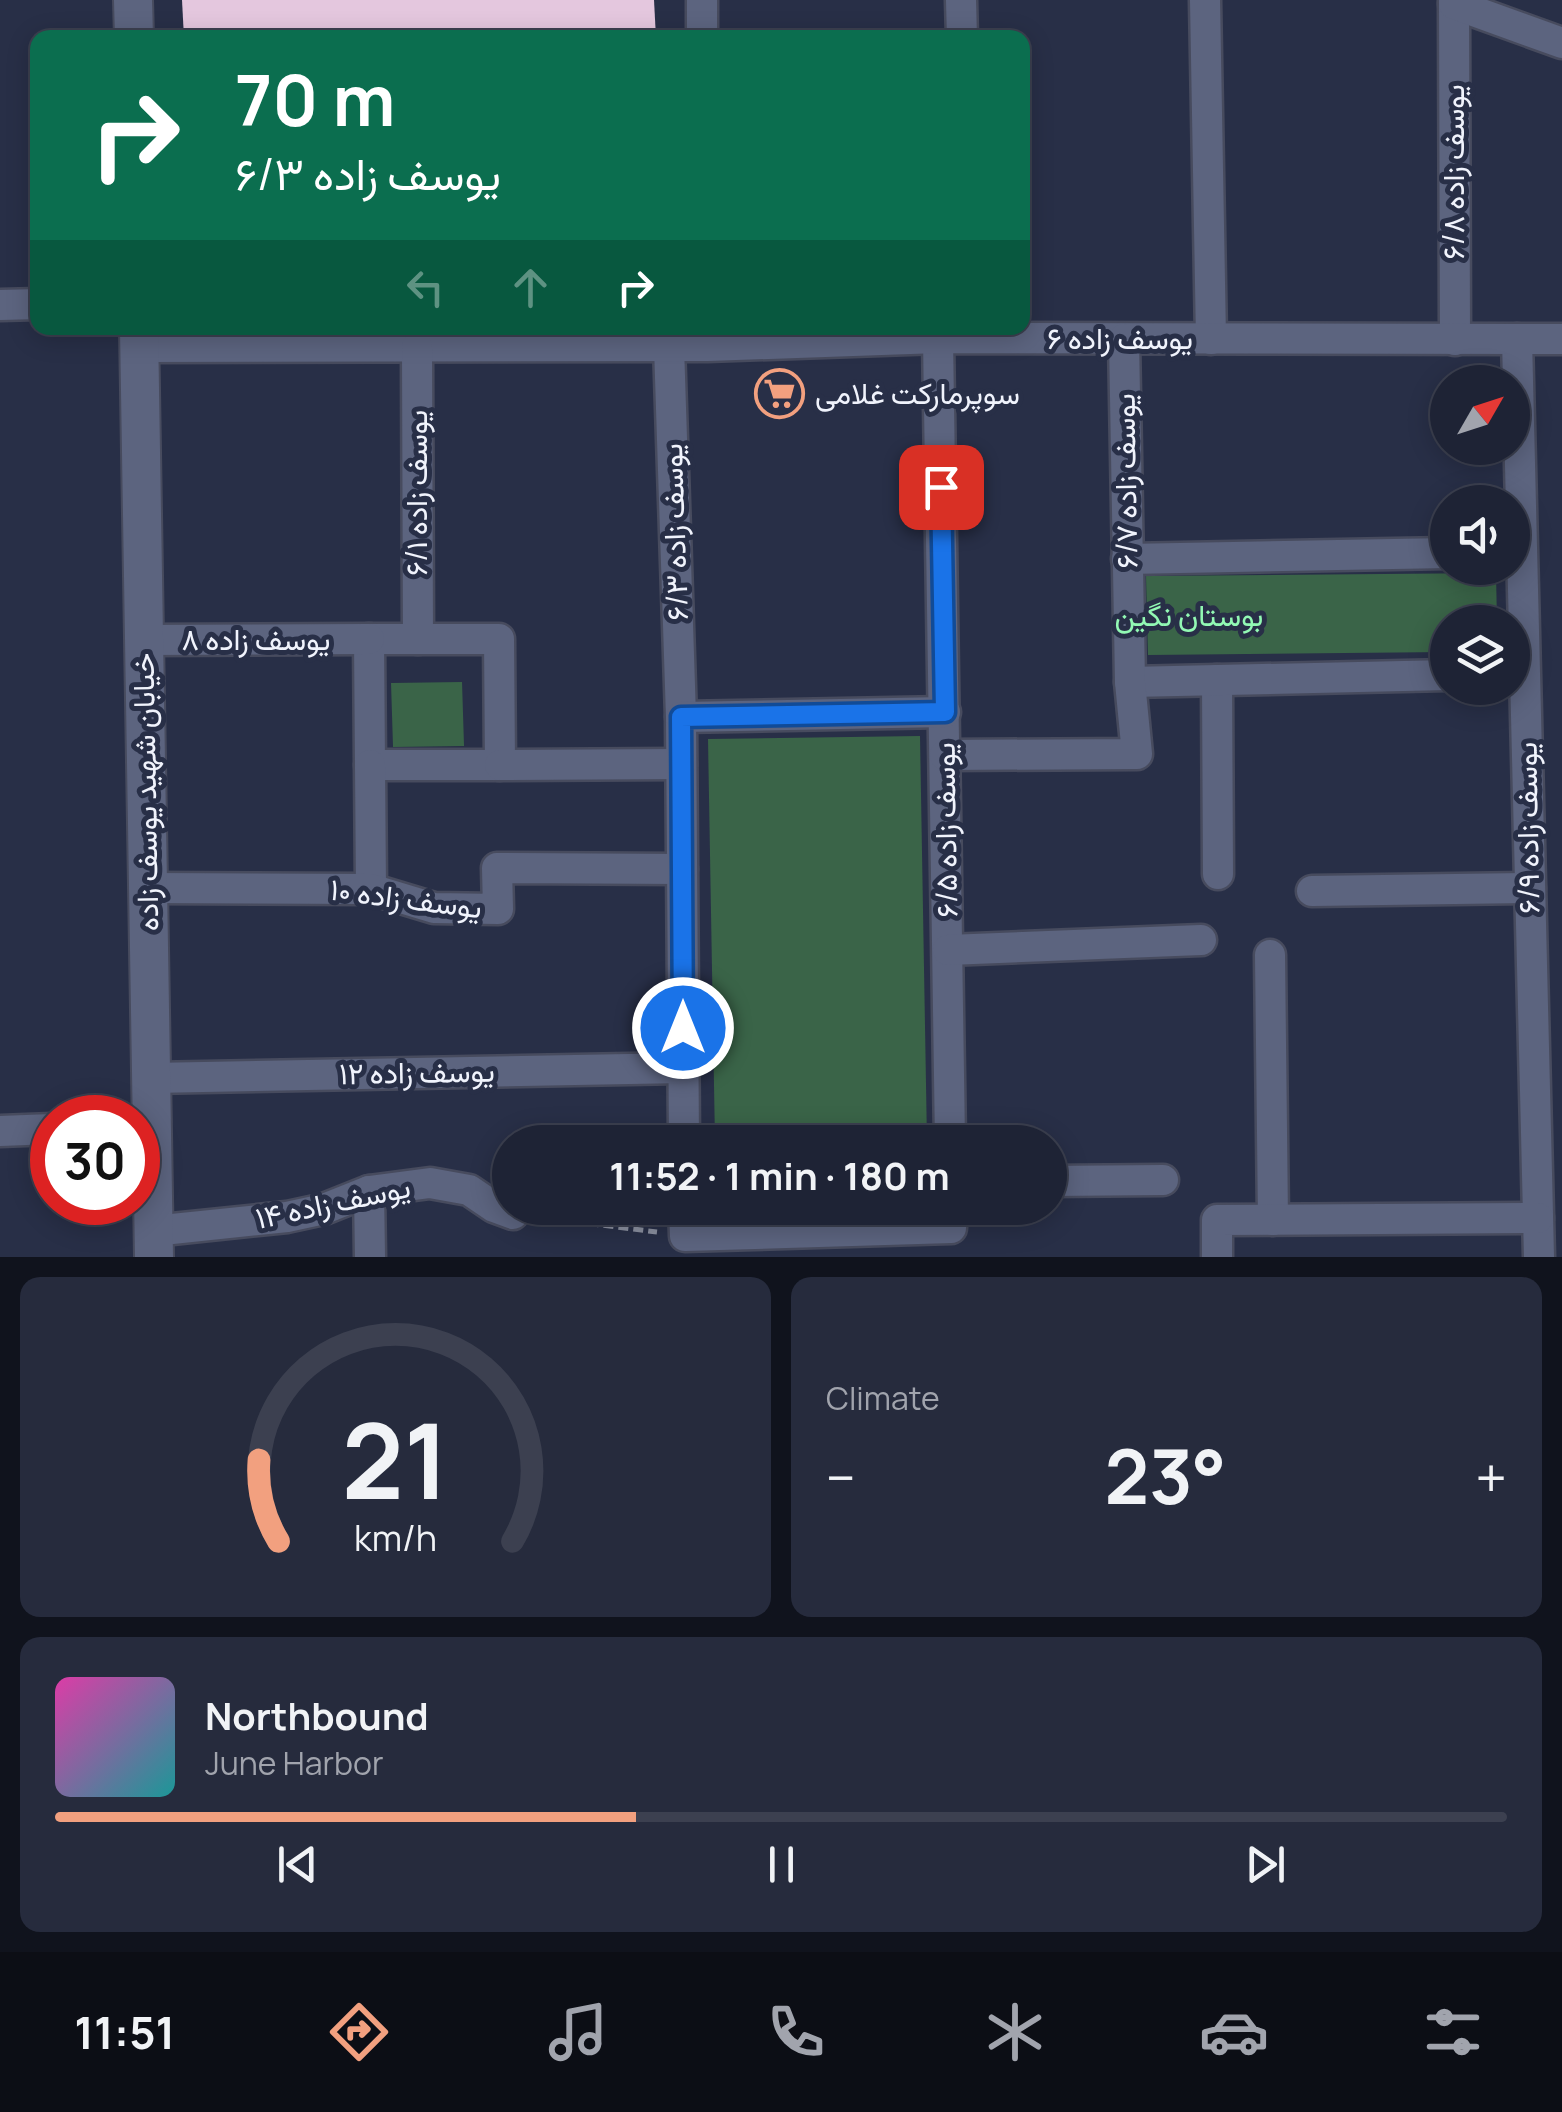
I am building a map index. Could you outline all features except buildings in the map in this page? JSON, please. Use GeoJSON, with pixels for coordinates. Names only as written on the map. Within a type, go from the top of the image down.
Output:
{"type":"FeatureCollection","features":[{"type":"Feature","properties":{"kind":"street"},"geometry":{"type":"LineString","coordinates":[[133,0],[134,30]]}},
{"type":"Feature","properties":{"kind":"street"},"geometry":{"type":"LineString","coordinates":[[702,0],[702,30]]}},
{"type":"Feature","properties":{"kind":"street"},"geometry":{"type":"LineString","coordinates":[[961,0],[962,30]]}},
{"type":"Feature","properties":{"kind":"street"},"geometry":{"type":"LineString","coordinates":[[1205,0],[1210,340]]}},
{"type":"Feature","properties":{"kind":"street"},"geometry":{"type":"LineString","coordinates":[[1454,2],[1562,43]]}},
{"type":"Feature","properties":{"kind":"street","name":"یوسف زاده ۶/۸"},"geometry":{"type":"LineString","coordinates":[[1454,2],[1455,340]]}},
{"type":"Feature","properties":{"kind":"street"},"geometry":{"type":"LineString","coordinates":[[0,305],[30,304]]}},
{"type":"Feature","properties":{"kind":"street","name":"یوسف زاده ۶"},"geometry":{"type":"LineString","coordinates":[[139,337],[416,346],[669,346],[708,337],[873,335]]}},
{"type":"Feature","properties":{"kind":"street","name":"یوسف زاده ۶/۵"},"geometry":{"type":"LineString","coordinates":[[950,1125],[945,712],[956,335]]}},
{"type":"Feature","properties":{"kind":"street","name":"یوسف زاده ۶"},"geometry":{"type":"LineString","coordinates":[[984,335],[1124,340],[1562,339]]}},
{"type":"Feature","properties":{"kind":"street","name":"خیابان شهید یوسف زاده"},"geometry":{"type":"LineString","coordinates":[[139,337],[148,1095]]}},
{"type":"Feature","properties":{"kind":"street","name":"یوسف زاده ۶/۹"},"geometry":{"type":"LineString","coordinates":[[1517,339],[1517,485]]}},
{"type":"Feature","properties":{"kind":"street","name":"یوسف زاده ۶/۷"},"geometry":{"type":"LineString","coordinates":[[945,755],[1136,754],[1130,682],[1124,340]]}},
{"type":"Feature","properties":{"kind":"street","name":"یوسف زاده ۶/۱"},"geometry":{"type":"LineString","coordinates":[[416,346],[418,640]]}},
{"type":"Feature","properties":{"kind":"street","name":"یوسف زاده ۶/۳"},"geometry":{"type":"LineString","coordinates":[[669,346],[681,717],[684,1125]]}},
{"type":"Feature","properties":{"kind":"street"},"geometry":{"type":"LineString","coordinates":[[1127,558],[1430,553]]}},
{"type":"Feature","properties":{"kind":"street","name":"یوسف زاده ۸"},"geometry":{"type":"LineString","coordinates":[[144,640],[499,639],[500,765]]}},
{"type":"Feature","properties":{"kind":"street"},"geometry":{"type":"LineString","coordinates":[[369,640],[371,889]]}},
{"type":"Feature","properties":{"kind":"street"},"geometry":{"type":"LineString","coordinates":[[1130,682],[1430,675]]}},
{"type":"Feature","properties":{"kind":"street"},"geometry":{"type":"LineString","coordinates":[[1217,680],[1218,874]]}},
{"type":"Feature","properties":{"kind":"street","name":"یوسف زاده ۶/۹"},"geometry":{"type":"LineString","coordinates":[[1520,705],[1530,888],[1539,1257]]}},
{"type":"Feature","properties":{"kind":"street"},"geometry":{"type":"LineString","coordinates":[[681,717],[945,712]]}},
{"type":"Feature","properties":{"kind":"street"},"geometry":{"type":"LineString","coordinates":[[370,765],[681,764]]}},
{"type":"Feature","properties":{"kind":"street","name":"یوسف زاده ۱۰"},"geometry":{"type":"LineString","coordinates":[[148,888],[371,889],[434,908],[498,910],[497,868],[682,869]]}},
{"type":"Feature","properties":{"kind":"street"},"geometry":{"type":"LineString","coordinates":[[1312,891],[1530,888]]}},
{"type":"Feature","properties":{"kind":"street"},"geometry":{"type":"LineString","coordinates":[[948,950],[1200,940]]}},
{"type":"Feature","properties":{"kind":"street"},"geometry":{"type":"LineString","coordinates":[[1270,955],[1274,1220]]}},
{"type":"Feature","properties":{"kind":"street","name":"یوسف زاده ۱۲"},"geometry":{"type":"LineString","coordinates":[[151,1078],[683,1068]]}},
{"type":"Feature","properties":{"kind":"street"},"geometry":{"type":"LineString","coordinates":[[0,1131],[30,1130]]}},
{"type":"Feature","properties":{"kind":"street"},"geometry":{"type":"LineString","coordinates":[[1067,1181],[1163,1180]]}},
{"type":"Feature","properties":{"kind":"street","name":"یوسف زاده ۱۴"},"geometry":{"type":"LineString","coordinates":[[154,1244],[324,1210],[369,1191],[430,1183],[469,1190],[492,1206]]}},
{"type":"Feature","properties":{"kind":"street"},"geometry":{"type":"LineString","coordinates":[[369,1191],[370,1257]]}},
{"type":"Feature","properties":{"kind":"street"},"geometry":{"type":"LineString","coordinates":[[1217,1257],[1216,1220],[1538,1218]]}},
{"type":"Feature","properties":{"kind":"street"},"geometry":{"type":"LineString","coordinates":[[703,1225],[820,1244],[916,1225]]}},
{"type":"Feature","properties":{"kind":"green space","name":"بوستان نگین"},"geometry":{"type":"Polygon","coordinates":[[[1430,574],[1430,585],[1496,585],[1497,605],[1430,605],[1430,652],[1148,655],[1146,576],[1430,574]]]}},
{"type":"Feature","properties":{"kind":"green space"},"geometry":{"type":"Polygon","coordinates":[[[462,682],[464,746],[393,747],[391,683],[462,682]]]}},
{"type":"Feature","properties":{"kind":"green space"},"geometry":{"type":"Polygon","coordinates":[[[920,736],[927,1125],[715,1125],[708,739],[920,736]]]}},
{"type":"Feature","properties":{"kind":"place","name":"سوپرمارکت غلامی"},"geometry":{"type":"Point","coordinates":[780,394]}},
{"type":"Feature","properties":{"kind":"route"},"geometry":{"type":"LineString","coordinates":[[683,1028],[681,717],[945,712],[941,487]]}}]}
